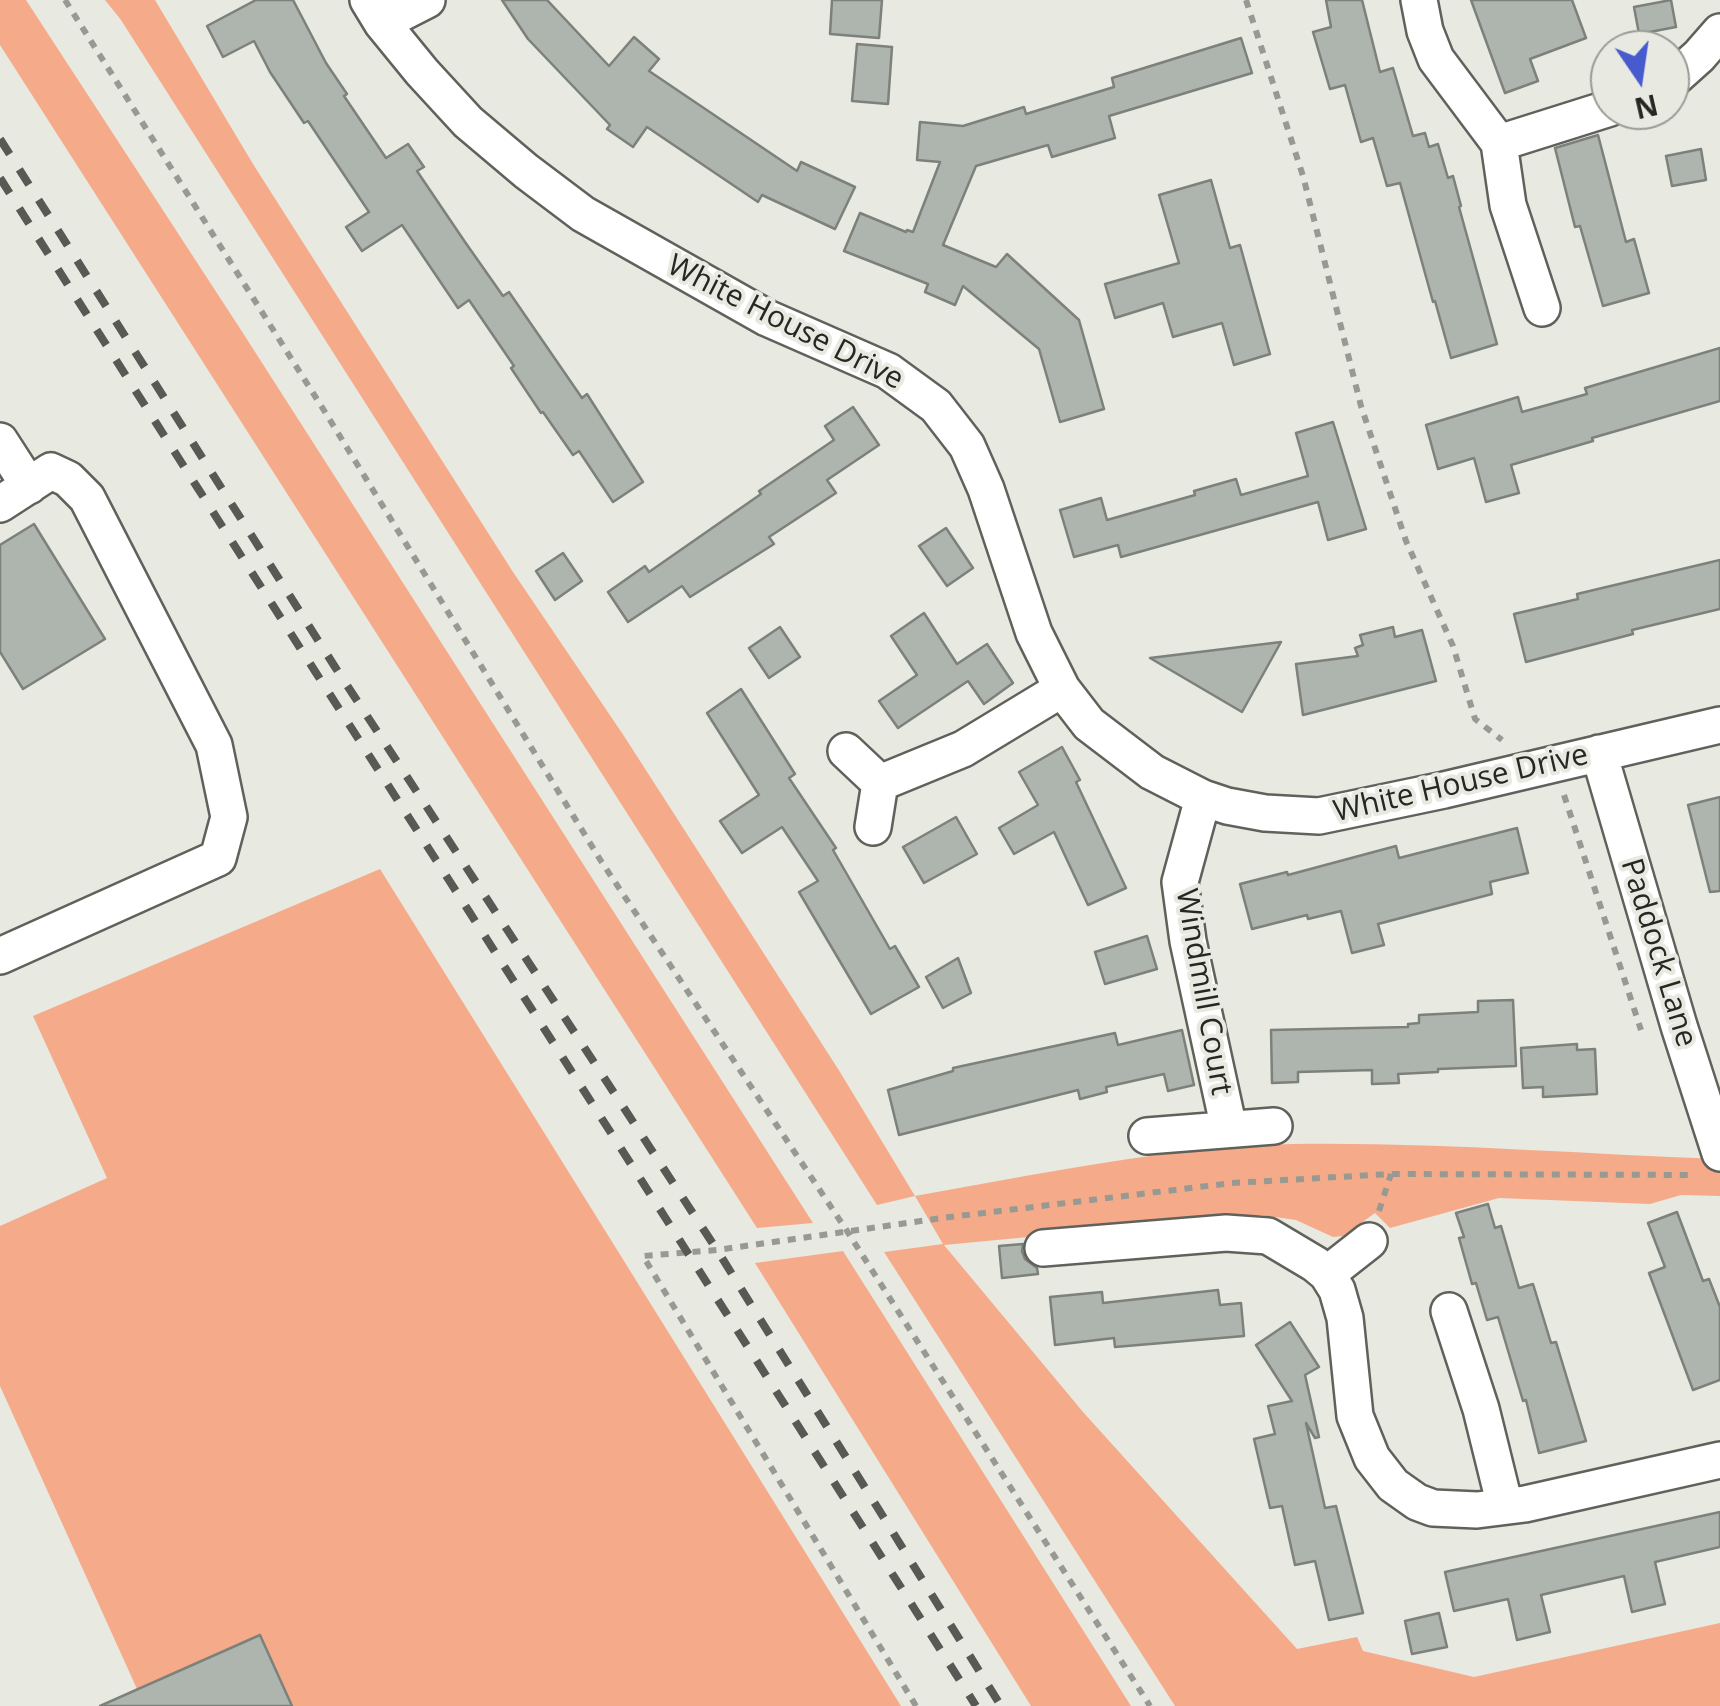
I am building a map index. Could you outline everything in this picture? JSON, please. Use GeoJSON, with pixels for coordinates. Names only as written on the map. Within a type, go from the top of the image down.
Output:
{"type":"FeatureCollection","features":[{"type":"Feature","properties":{"kind":"street"},"geometry":{"type":"LineString","coordinates":[[375,12],[427,0]]}},
{"type":"Feature","properties":{"kind":"street"},"geometry":{"type":"LineString","coordinates":[[1419,0],[1436,59],[1499,142],[1508,205],[1542,308]]}},
{"type":"Feature","properties":{"kind":"street","name":"White House Drive"},"geometry":{"type":"LineString","coordinates":[[375,12],[468,122],[526,172],[584,214],[767,318],[888,371],[936,406],[967,446],[986,490],[1034,633],[1062,690],[1088,724],[1152,772],[1202,798],[1227,806],[1319,816],[1720,725]]}},
{"type":"Feature","properties":{"kind":"street"},"geometry":{"type":"LineString","coordinates":[[1690,64],[1720,32]]}},
{"type":"Feature","properties":{"kind":"street"},"geometry":{"type":"LineString","coordinates":[[1499,142],[1590,114]]}},
{"type":"Feature","properties":{"kind":"street"},"geometry":{"type":"LineString","coordinates":[[0,441],[14,495],[51,471],[68,479],[87,498],[214,744],[228,817],[218,858],[0,956]]}},
{"type":"Feature","properties":{"kind":"street"},"geometry":{"type":"LineString","coordinates":[[880,783],[964,749],[1062,690]]}},
{"type":"Feature","properties":{"kind":"street"},"geometry":{"type":"LineString","coordinates":[[846,751],[880,783]]}},
{"type":"Feature","properties":{"kind":"street","name":"Paddock Lane"},"geometry":{"type":"LineString","coordinates":[[1599,753],[1679,1026],[1712,1164]]}},
{"type":"Feature","properties":{"kind":"street"},"geometry":{"type":"LineString","coordinates":[[873,827],[880,783]]}},
{"type":"Feature","properties":{"kind":"street","name":"Windmill Court"},"geometry":{"type":"LineString","coordinates":[[1202,798],[1180,882],[1188,942],[1229,1129]]}},
{"type":"Feature","properties":{"kind":"street","name":"Windmill Court"},"geometry":{"type":"LineString","coordinates":[[1148,1136],[1274,1126]]}},
{"type":"Feature","properties":{"kind":"street"},"geometry":{"type":"LineString","coordinates":[[1043,1248],[1226,1233],[1268,1236],[1289,1247],[1328,1274],[1336,1290],[1345,1318],[1355,1416],[1372,1458],[1393,1485],[1432,1508],[1477,1510],[1543,1500],[1720,1460]]}},
{"type":"Feature","properties":{"kind":"street"},"geometry":{"type":"LineString","coordinates":[[1328,1274],[1369,1241]]}},
{"type":"Feature","properties":{"kind":"street"},"geometry":{"type":"LineString","coordinates":[[1449,1311],[1481,1409],[1506,1506]]}},
{"type":"Feature","properties":{"kind":"path"},"geometry":{"type":"LineString","coordinates":[[65,0],[602,861],[847,1231],[1150,1706]]}},
{"type":"Feature","properties":{"kind":"path"},"geometry":{"type":"LineString","coordinates":[[1246,0],[1303,176],[1361,406],[1406,541],[1453,646],[1475,719],[1500,740],[1515,737]]}},
{"type":"Feature","properties":{"kind":"path"},"geometry":{"type":"LineString","coordinates":[[1554,764],[1645,1044]]}},
{"type":"Feature","properties":{"kind":"path"},"geometry":{"type":"LineString","coordinates":[[916,1706],[643,1256],[717,1250],[1232,1182],[1712,1164]]}},
{"type":"Feature","properties":{"kind":"shaded area"},"geometry":{"type":"Polygon","coordinates":[[[0,0],[26,0],[813,1223],[757,1228],[0,45],[0,0]]]}},
{"type":"Feature","properties":{"kind":"shaded area"},"geometry":{"type":"Polygon","coordinates":[[[105,0],[155,0],[253,164],[513,572],[624,736],[840,1072],[915,1196],[877,1205],[105,0]]]}},
{"type":"Feature","properties":{"kind":"shaded area"},"geometry":{"type":"Polygon","coordinates":[[[380,869],[901,1706],[292,1706],[260,1635],[137,1689],[0,1386],[0,1226],[107,1178],[33,1016],[380,869]]]}},
{"type":"Feature","properties":{"kind":"shaded area"},"geometry":{"type":"Polygon","coordinates":[[[1347,1144],[1720,1159],[1720,1196],[1681,1195],[1650,1204],[1499,1198],[1390,1228],[1375,1213],[1343,1236],[1333,1237],[1296,1220],[1261,1215],[944,1245],[1083,1412],[1297,1649],[1357,1637],[1363,1651],[1474,1677],[1720,1623],[1720,1706],[1175,1706],[884,1252],[943,1244],[915,1196],[1151,1156],[1245,1146],[1347,1144]]]}},
{"type":"Feature","properties":{"kind":"shaded area"},"geometry":{"type":"Polygon","coordinates":[[[843,1251],[1131,1706],[1031,1706],[755,1263],[843,1251]]]}},
{"type":"Feature","properties":{"kind":"building"},"geometry":{"type":"Polygon","coordinates":[[[256,0],[293,0],[347,94],[344,96],[386,158],[408,144],[424,167],[417,171],[465,242],[503,296],[509,292],[582,398],[587,394],[643,482],[613,502],[579,451],[573,455],[541,413],[469,300],[458,308],[402,225],[362,251],[346,227],[369,212],[308,121],[304,123],[254,41],[223,57],[207,26],[256,0]]]}},
{"type":"Feature","properties":{"kind":"building"},"geometry":{"type":"Polygon","coordinates":[[[502,0],[547,0],[609,66],[634,37],[659,59],[649,71],[797,171],[801,162],[855,187],[835,229],[762,195],[758,202],[647,127],[633,147],[607,129],[610,125],[528,39],[502,0]]]}},
{"type":"Feature","properties":{"kind":"building"},"geometry":{"type":"Polygon","coordinates":[[[832,0],[882,0],[879,38],[830,34],[832,0]]]}},
{"type":"Feature","properties":{"kind":"building"},"geometry":{"type":"Polygon","coordinates":[[[1326,0],[1362,0],[1380,72],[1393,68],[1413,136],[1425,133],[1429,147],[1438,144],[1448,178],[1453,176],[1497,344],[1451,358],[1400,183],[1387,186],[1373,138],[1361,142],[1345,85],[1330,89],[1313,32],[1331,27],[1326,0]]]}},
{"type":"Feature","properties":{"kind":"building"},"geometry":{"type":"Polygon","coordinates":[[[1471,0],[1572,0],[1586,38],[1530,59],[1538,81],[1505,93],[1471,0]]]}},
{"type":"Feature","properties":{"kind":"building"},"geometry":{"type":"Polygon","coordinates":[[[1671,0],[1676,27],[1638,30],[1634,7],[1671,0]]]}},
{"type":"Feature","properties":{"kind":"building"},"geometry":{"type":"Polygon","coordinates":[[[1241,38],[1252,73],[1109,116],[1115,138],[1052,157],[1048,145],[976,166],[943,245],[996,267],[1007,254],[1079,320],[1104,409],[1060,422],[1039,349],[963,286],[955,305],[925,292],[928,284],[844,251],[860,213],[913,232],[940,162],[917,160],[920,122],[963,126],[1024,107],[1026,114],[1114,87],[1112,78],[1241,38]]]}},
{"type":"Feature","properties":{"kind":"building"},"geometry":{"type":"Polygon","coordinates":[[[857,44],[892,47],[888,104],[852,101],[857,44]]]}},
{"type":"Feature","properties":{"kind":"building"},"geometry":{"type":"Polygon","coordinates":[[[1598,135],[1626,242],[1634,239],[1649,293],[1603,306],[1580,226],[1575,227],[1555,148],[1598,135]]]}},
{"type":"Feature","properties":{"kind":"building"},"geometry":{"type":"Polygon","coordinates":[[[1701,149],[1706,180],[1672,186],[1666,156],[1701,149]]]}},
{"type":"Feature","properties":{"kind":"building"},"geometry":{"type":"Polygon","coordinates":[[[1211,180],[1230,248],[1240,245],[1270,354],[1234,365],[1222,323],[1173,337],[1163,303],[1115,318],[1105,284],[1179,263],[1159,195],[1211,180]]]}},
{"type":"Feature","properties":{"kind":"building"},"geometry":{"type":"Polygon","coordinates":[[[1720,348],[1720,401],[1511,465],[1519,493],[1486,502],[1474,458],[1438,469],[1426,425],[1518,397],[1522,412],[1587,394],[1585,388],[1720,348]]]}},
{"type":"Feature","properties":{"kind":"building"},"geometry":{"type":"Polygon","coordinates":[[[853,407],[879,445],[827,480],[836,493],[769,537],[774,544],[690,597],[682,586],[628,622],[608,592],[645,566],[649,572],[834,440],[825,426],[853,407]]]}},
{"type":"Feature","properties":{"kind":"building"},"geometry":{"type":"Polygon","coordinates":[[[1333,422],[1366,529],[1328,540],[1318,502],[1121,557],[1118,545],[1074,557],[1060,510],[1101,498],[1107,520],[1236,479],[1241,495],[1308,476],[1296,433],[1333,422]]]}},
{"type":"Feature","properties":{"kind":"building"},"geometry":{"type":"Polygon","coordinates":[[[34,524],[105,639],[23,689],[0,652],[0,545],[34,524]]]}},
{"type":"Feature","properties":{"kind":"building"},"geometry":{"type":"Polygon","coordinates":[[[946,528],[973,568],[947,586],[919,546],[946,528]]]}},
{"type":"Feature","properties":{"kind":"building"},"geometry":{"type":"Polygon","coordinates":[[[563,553],[582,581],[555,600],[536,571],[563,553]]]}},
{"type":"Feature","properties":{"kind":"building"},"geometry":{"type":"Polygon","coordinates":[[[1720,560],[1720,609],[1526,662],[1514,614],[1578,599],[1577,594],[1720,560]]]}},
{"type":"Feature","properties":{"kind":"building"},"geometry":{"type":"Polygon","coordinates":[[[924,613],[957,664],[987,644],[1013,683],[984,704],[968,681],[898,728],[879,701],[917,675],[891,636],[924,613]]]}},
{"type":"Feature","properties":{"kind":"building"},"geometry":{"type":"Polygon","coordinates":[[[780,627],[800,657],[769,678],[749,648],[780,627]]]}},
{"type":"Feature","properties":{"kind":"building"},"geometry":{"type":"Polygon","coordinates":[[[1393,627],[1395,637],[1422,630],[1436,681],[1303,715],[1296,664],[1358,656],[1355,648],[1363,645],[1360,635],[1393,627]]]}},
{"type":"Feature","properties":{"kind":"building"},"geometry":{"type":"Polygon","coordinates":[[[1281,642],[1242,712],[1150,658],[1281,642]]]}},
{"type":"Feature","properties":{"kind":"building"},"geometry":{"type":"Polygon","coordinates":[[[741,689],[795,774],[789,778],[836,848],[833,850],[890,949],[895,946],[919,987],[871,1014],[799,892],[818,881],[782,827],[742,853],[720,821],[759,795],[707,713],[741,689]]]}},
{"type":"Feature","properties":{"kind":"building"},"geometry":{"type":"Polygon","coordinates":[[[1062,747],[1126,888],[1088,905],[1054,832],[1014,854],[999,828],[1038,805],[1019,772],[1062,747]]]}},
{"type":"Feature","properties":{"kind":"building"},"geometry":{"type":"Polygon","coordinates":[[[1720,797],[1720,891],[1710,892],[1688,805],[1720,797]]]}},
{"type":"Feature","properties":{"kind":"building"},"geometry":{"type":"Polygon","coordinates":[[[956,817],[977,854],[924,883],[903,847],[956,817]]]}},
{"type":"Feature","properties":{"kind":"building"},"geometry":{"type":"Polygon","coordinates":[[[1517,828],[1528,873],[1490,882],[1492,894],[1378,924],[1384,945],[1352,953],[1341,911],[1252,929],[1240,884],[1396,846],[1399,858],[1517,828]]]}},
{"type":"Feature","properties":{"kind":"building"},"geometry":{"type":"Polygon","coordinates":[[[1147,936],[1157,969],[1105,984],[1095,952],[1147,936]]]}},
{"type":"Feature","properties":{"kind":"building"},"geometry":{"type":"Polygon","coordinates":[[[958,958],[971,993],[943,1008],[926,977],[958,958]]]}},
{"type":"Feature","properties":{"kind":"building"},"geometry":{"type":"Polygon","coordinates":[[[1513,1000],[1516,1066],[1398,1074],[1399,1083],[1372,1084],[1372,1070],[1298,1072],[1298,1082],[1272,1083],[1271,1030],[1408,1027],[1419,1023],[1419,1015],[1478,1012],[1478,1001],[1513,1000]]]}},
{"type":"Feature","properties":{"kind":"building"},"geometry":{"type":"Polygon","coordinates":[[[1182,1030],[1194,1085],[1168,1091],[1164,1074],[1106,1087],[1107,1092],[1080,1099],[1078,1090],[899,1135],[888,1090],[953,1068],[1115,1033],[1118,1045],[1182,1030]]]}},
{"type":"Feature","properties":{"kind":"building"},"geometry":{"type":"Polygon","coordinates":[[[1577,1044],[1577,1050],[1595,1049],[1597,1094],[1543,1097],[1543,1087],[1523,1088],[1521,1048],[1577,1044]]]}},
{"type":"Feature","properties":{"kind":"building"},"geometry":{"type":"Polygon","coordinates":[[[1488,1204],[1495,1228],[1501,1226],[1519,1288],[1533,1284],[1551,1343],[1556,1342],[1586,1441],[1539,1453],[1498,1317],[1487,1320],[1459,1238],[1464,1237],[1456,1213],[1488,1204]]]}},
{"type":"Feature","properties":{"kind":"building"},"geometry":{"type":"Polygon","coordinates":[[[1677,1212],[1703,1281],[1709,1279],[1720,1307],[1720,1380],[1693,1390],[1649,1273],[1665,1267],[1648,1223],[1677,1212]]]}},
{"type":"Feature","properties":{"kind":"building"},"geometry":{"type":"Polygon","coordinates":[[[1023,1244],[1025,1259],[1037,1268],[1038,1274],[1002,1278],[999,1246],[1023,1244]]]}},
{"type":"Feature","properties":{"kind":"building"},"geometry":{"type":"Polygon","coordinates":[[[1218,1290],[1220,1305],[1241,1303],[1244,1336],[1115,1347],[1114,1338],[1055,1345],[1050,1297],[1102,1292],[1103,1303],[1218,1290]]]}},
{"type":"Feature","properties":{"kind":"building"},"geometry":{"type":"Polygon","coordinates":[[[1290,1322],[1319,1367],[1305,1375],[1319,1437],[1315,1438],[1306,1423],[1325,1508],[1336,1506],[1363,1613],[1329,1620],[1315,1561],[1295,1565],[1282,1506],[1270,1508],[1254,1439],[1275,1434],[1268,1406],[1292,1401],[1256,1345],[1290,1322]]]}},
{"type":"Feature","properties":{"kind":"building"},"geometry":{"type":"Polygon","coordinates":[[[1720,1512],[1720,1547],[1655,1562],[1665,1604],[1632,1612],[1624,1576],[1541,1595],[1550,1632],[1517,1640],[1508,1599],[1454,1611],[1445,1572],[1720,1512]]]}},
{"type":"Feature","properties":{"kind":"building"},"geometry":{"type":"Polygon","coordinates":[[[1439,1613],[1447,1647],[1412,1654],[1405,1621],[1439,1613]]]}},
{"type":"Feature","properties":{"kind":"building"},"geometry":{"type":"Polygon","coordinates":[[[260,1635],[292,1706],[100,1706],[260,1635]]]}},
{"type":"Feature","properties":{"kind":"railway"},"geometry":{"type":"LineString","coordinates":[[0,139],[335,667],[717,1250],[1001,1706]]}},
{"type":"Feature","properties":{"kind":"railway"},"geometry":{"type":"LineString","coordinates":[[0,178],[976,1706]]}}]}
